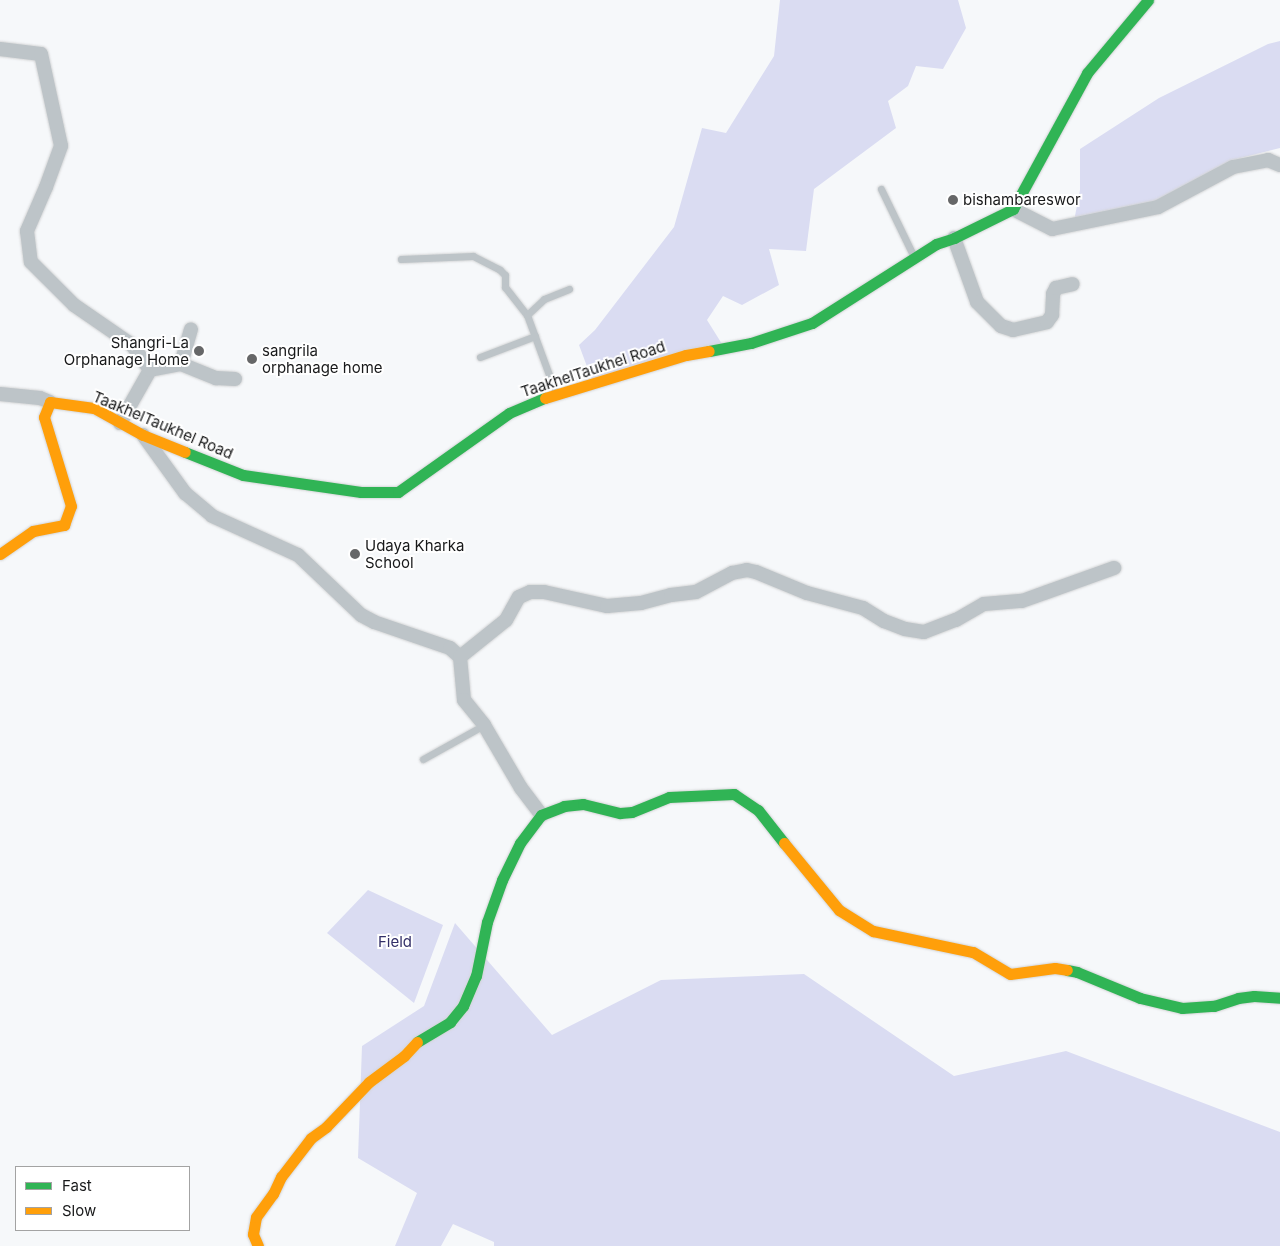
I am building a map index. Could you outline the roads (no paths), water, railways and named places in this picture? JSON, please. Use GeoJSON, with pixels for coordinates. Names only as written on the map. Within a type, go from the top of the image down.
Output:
{"type":"FeatureCollection","features":[{"type":"Feature","properties":{"kind":"street"},"geometry":{"type":"LineString","coordinates":[[1148,0],[1087,73],[1013,209],[1052,229],[1158,207],[1233,168],[1268,160],[1280,165]]}},
{"type":"Feature","properties":{"kind":"street"},"geometry":{"type":"LineString","coordinates":[[0,49],[40,54],[61,146],[46,188],[27,230],[31,262],[74,305],[132,345],[150,370]]}},
{"type":"Feature","properties":{"kind":"street","name":"TaakhelTaukhel Road"},"geometry":{"type":"LineString","coordinates":[[50,402],[94,408],[143,435],[243,475],[361,492],[398,492],[509,413],[556,394],[686,355],[751,343],[788,333],[812,323],[936,244],[954,238],[1013,209]]}},
{"type":"Feature","properties":{"kind":"street"},"geometry":{"type":"LineString","coordinates":[[954,238],[978,302],[1001,326],[1013,330],[1047,322],[1052,315],[1053,294],[1056,288],[1073,284]]}},
{"type":"Feature","properties":{"kind":"street"},"geometry":{"type":"LineString","coordinates":[[181,364],[191,329]]}},
{"type":"Feature","properties":{"kind":"street"},"geometry":{"type":"LineString","coordinates":[[120,423],[150,370],[181,364],[216,378],[235,379]]}},
{"type":"Feature","properties":{"kind":"street"},"geometry":{"type":"LineString","coordinates":[[0,394],[40,398],[50,402],[44,417],[71,506],[64,525],[33,531],[0,554]]}},
{"type":"Feature","properties":{"kind":"street"},"geometry":{"type":"LineString","coordinates":[[143,435],[185,493],[212,516],[298,555],[361,615],[374,622],[450,648],[460,657],[464,700],[484,724],[521,788],[542,815]]}},
{"type":"Feature","properties":{"kind":"street"},"geometry":{"type":"LineString","coordinates":[[460,657],[506,620],[519,597],[530,592],[544,592],[607,606],[641,603],[671,595],[696,592],[732,573],[747,570],[807,593],[863,608],[884,621],[905,629],[924,632],[956,620],[984,604],[1022,601],[1114,568]]}},
{"type":"Feature","properties":{"kind":"street"},"geometry":{"type":"LineString","coordinates":[[258,1246],[253,1234],[256,1218],[274,1194],[281,1177],[311,1138],[326,1127],[369,1082],[404,1056],[420,1038],[450,1022],[463,1006],[476,976],[487,922],[502,880],[520,843],[542,815],[564,806],[584,804],[615,812],[632,812],[669,797],[734,794],[758,810],[839,910],[848,918],[873,931],[972,952],[1010,974],[1055,968],[1077,972],[1140,998],[1182,1008],[1214,1006],[1238,998],[1254,996],[1280,998]]}},
{"type":"Feature","properties":{"kind":"lane"},"geometry":{"type":"LineString","coordinates":[[881,189],[914,257]]}},
{"type":"Feature","properties":{"kind":"lane"},"geometry":{"type":"LineString","coordinates":[[401,259],[473,256],[505,275],[505,287],[526,315],[556,394]]}},
{"type":"Feature","properties":{"kind":"lane"},"geometry":{"type":"LineString","coordinates":[[526,315],[544,299],[569,289]]}},
{"type":"Feature","properties":{"kind":"lane"},"geometry":{"type":"LineString","coordinates":[[480,357],[535,336]]}},
{"type":"Feature","properties":{"kind":"lane"},"geometry":{"type":"LineString","coordinates":[[423,759],[484,724]]}},
{"type":"Feature","properties":{"kind":"place","name":"bishambareswor"},"geometry":{"type":"Point","coordinates":[953,200]}},
{"type":"Feature","properties":{"kind":"place","name":"Shangri-La Orphanage Home"},"geometry":{"type":"Point","coordinates":[199,351]}},
{"type":"Feature","properties":{"kind":"place","name":"sangrila orphanage home"},"geometry":{"type":"Point","coordinates":[252,359]}},
{"type":"Feature","properties":{"kind":"place","name":"Udaya Kharka School"},"geometry":{"type":"Point","coordinates":[355,554]}},
{"type":"Feature","properties":{"kind":"park label","name":"Field"},"geometry":{"type":"Point","coordinates":[395,942]}}]}
